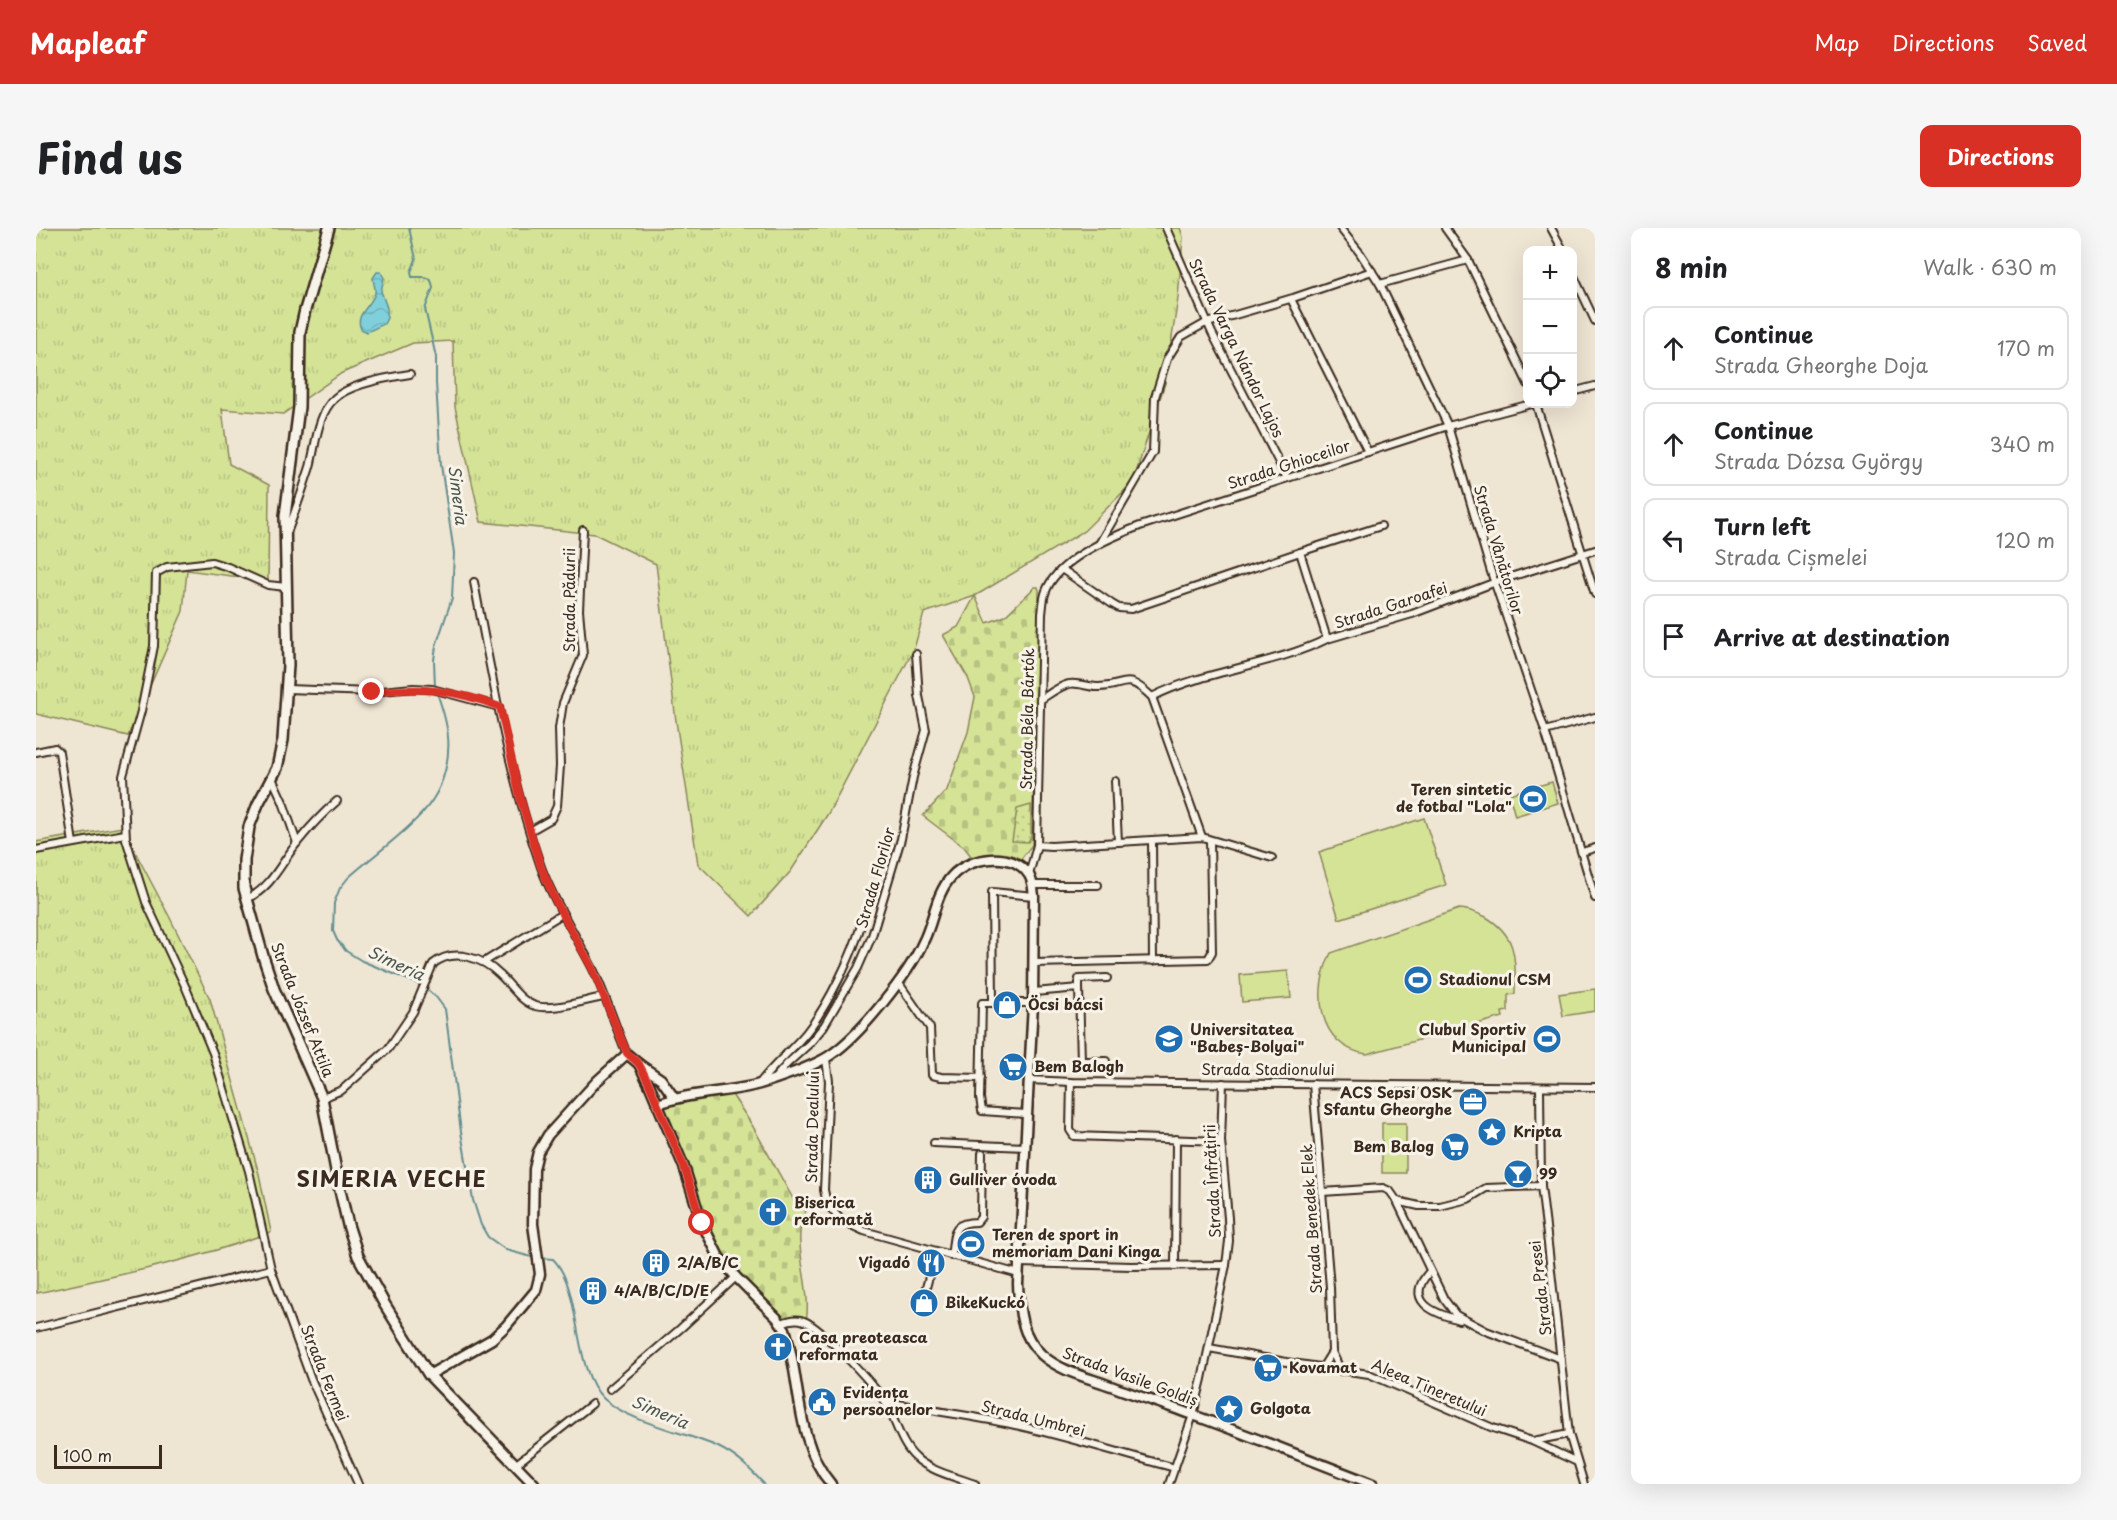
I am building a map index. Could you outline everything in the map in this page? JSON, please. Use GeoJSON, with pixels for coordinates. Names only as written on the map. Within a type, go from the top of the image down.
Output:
{"type":"FeatureCollection","features":[{"type":"Feature","properties":{"kind":"main road"},"geometry":{"type":"LineString","coordinates":[[284,540],[299,407],[302,324],[329,228]]}},
{"type":"Feature","properties":{"kind":"main road","name":"Strada József Attila"},"geometry":{"type":"LineString","coordinates":[[284,540],[287,689],[281,752],[272,778],[249,827],[243,875],[247,899],[274,989],[322,1098],[339,1186],[358,1256],[385,1305],[429,1375],[534,1484]]}},
{"type":"Feature","properties":{"kind":"street","name":"Strada Varga Nándor Lajos"},"geometry":{"type":"LineString","coordinates":[[1166,228],[1208,323],[1287,478]]}},
{"type":"Feature","properties":{"kind":"street","name":"Strada Vânătorilor"},"geometry":{"type":"LineString","coordinates":[[1340,228],[1380,284],[1448,426],[1494,582],[1545,731],[1595,898]]}},
{"type":"Feature","properties":{"kind":"street"},"geometry":{"type":"LineString","coordinates":[[1445,228],[1468,260],[1523,376]]}},
{"type":"Feature","properties":{"kind":"street"},"geometry":{"type":"LineString","coordinates":[[1551,228],[1561,246]]}},
{"type":"Feature","properties":{"kind":"street"},"geometry":{"type":"LineString","coordinates":[[1380,284],[1468,260]]}},
{"type":"Feature","properties":{"kind":"street"},"geometry":{"type":"LineString","coordinates":[[1098,545],[1153,452],[1155,397],[1167,359],[1181,336],[1208,323],[1291,299],[1372,271]]}},
{"type":"Feature","properties":{"kind":"street"},"geometry":{"type":"LineString","coordinates":[[1577,283],[1595,321]]}},
{"type":"Feature","properties":{"kind":"street"},"geometry":{"type":"LineString","coordinates":[[1291,299],[1368,452]]}},
{"type":"Feature","properties":{"kind":"street","name":"Strada József Attila"},"geometry":{"type":"LineString","coordinates":[[284,540],[310,465],[319,429],[332,400],[343,392],[372,381],[410,374]]}},
{"type":"Feature","properties":{"kind":"street"},"geometry":{"type":"LineString","coordinates":[[1577,391],[1595,386]]}},
{"type":"Feature","properties":{"kind":"street","name":"Strada Ghioceilor"},"geometry":{"type":"LineString","coordinates":[[1063,570],[1098,545],[1140,526],[1448,426],[1523,406]]}},
{"type":"Feature","properties":{"kind":"street"},"geometry":{"type":"LineString","coordinates":[[1537,408],[1595,594]]}},
{"type":"Feature","properties":{"kind":"street"},"geometry":{"type":"LineString","coordinates":[[1063,570],[1112,604],[1119,608],[1131,609],[1381,526]]}},
{"type":"Feature","properties":{"kind":"street","name":"Strada Pădurii"},"geometry":{"type":"LineString","coordinates":[[530,831],[551,819],[557,806],[560,766],[559,728],[563,703],[583,655],[579,610],[583,530]]}},
{"type":"Feature","properties":{"kind":"street","name":"Strada Garoafei"},"geometry":{"type":"LineString","coordinates":[[1300,552],[1327,639],[1412,614],[1494,582],[1595,550]]}},
{"type":"Feature","properties":{"kind":"street","name":"Strada Fermei"},"geometry":{"type":"LineString","coordinates":[[286,587],[268,585],[212,562],[168,567],[156,573],[154,646],[141,711],[123,776],[125,834],[128,850],[146,902],[202,1025],[220,1074],[249,1171],[271,1269],[311,1379],[358,1484]]}},
{"type":"Feature","properties":{"kind":"street","name":"Strada Béla Bártók"},"geometry":{"type":"LineString","coordinates":[[1029,875],[1037,845],[1042,614],[1045,593],[1051,582],[1063,570]]}},
{"type":"Feature","properties":{"kind":"street"},"geometry":{"type":"LineString","coordinates":[[474,582],[500,707],[541,867],[562,914],[593,970],[627,1053],[661,1079],[675,1099]]}},
{"type":"Feature","properties":{"kind":"street"},"geometry":{"type":"LineString","coordinates":[[1152,697],[1196,679],[1306,649],[1327,639]]}},
{"type":"Feature","properties":{"kind":"street","name":"Strada Florilor"},"geometry":{"type":"LineString","coordinates":[[774,1080],[824,1026],[858,968],[872,936],[901,839],[913,777],[926,730],[916,654]]}},
{"type":"Feature","properties":{"kind":"street"},"geometry":{"type":"LineString","coordinates":[[1040,700],[1069,684],[1106,687],[1122,681],[1140,686],[1152,697],[1202,837]]}},
{"type":"Feature","properties":{"kind":"street"},"geometry":{"type":"LineString","coordinates":[[287,689],[372,692],[413,688],[432,689],[500,707]]}},
{"type":"Feature","properties":{"kind":"street"},"geometry":{"type":"LineString","coordinates":[[1545,731],[1595,717]]}},
{"type":"Feature","properties":{"kind":"street"},"geometry":{"type":"LineString","coordinates":[[36,752],[55,748],[59,752],[73,843]]}},
{"type":"Feature","properties":{"kind":"street"},"geometry":{"type":"LineString","coordinates":[[272,778],[297,843]]}},
{"type":"Feature","properties":{"kind":"street"},"geometry":{"type":"LineString","coordinates":[[1115,781],[1118,842]]}},
{"type":"Feature","properties":{"kind":"street"},"geometry":{"type":"LineString","coordinates":[[247,899],[277,874],[297,843],[324,812],[337,801]]}},
{"type":"Feature","properties":{"kind":"street"},"geometry":{"type":"LineString","coordinates":[[36,850],[125,834]]}},
{"type":"Feature","properties":{"kind":"street"},"geometry":{"type":"LineString","coordinates":[[1037,845],[1202,837],[1272,858]]}},
{"type":"Feature","properties":{"kind":"street"},"geometry":{"type":"LineString","coordinates":[[1152,840],[1153,961]]}},
{"type":"Feature","properties":{"kind":"street"},"geometry":{"type":"LineString","coordinates":[[1034,963],[1153,961],[1211,956],[1210,841]]}},
{"type":"Feature","properties":{"kind":"street"},"geometry":{"type":"LineString","coordinates":[[1582,852],[1595,848]]}},
{"type":"Feature","properties":{"kind":"street"},"geometry":{"type":"LineString","coordinates":[[658,1104],[774,1080],[826,1059],[859,1029],[898,982],[922,946],[940,894],[955,872],[975,861],[1004,860],[1017,864],[1029,875],[1033,885],[1034,992],[1029,1080]]}},
{"type":"Feature","properties":{"kind":"street"},"geometry":{"type":"LineString","coordinates":[[1033,885],[1098,885]]}},
{"type":"Feature","properties":{"kind":"street"},"geometry":{"type":"LineString","coordinates":[[993,1002],[992,892],[1034,896]]}},
{"type":"Feature","properties":{"kind":"street"},"geometry":{"type":"LineString","coordinates":[[483,962],[562,914]]}},
{"type":"Feature","properties":{"kind":"street","name":"Strada Florilor"},"geometry":{"type":"LineString","coordinates":[[758,1084],[816,1020],[849,958],[861,921]]}},
{"type":"Feature","properties":{"kind":"street"},"geometry":{"type":"LineString","coordinates":[[322,1098],[342,1090],[388,1049],[413,1012],[433,964],[438,960],[460,955],[483,962],[498,973],[520,997],[533,1005],[547,1006],[604,997]]}},
{"type":"Feature","properties":{"kind":"street"},"geometry":{"type":"LineString","coordinates":[[1106,1061],[1081,1061],[1079,979],[1107,978]]}},
{"type":"Feature","properties":{"kind":"street"},"geometry":{"type":"LineString","coordinates":[[898,982],[930,1028],[932,1075],[981,1078]]}},
{"type":"Feature","properties":{"kind":"street"},"geometry":{"type":"LineString","coordinates":[[1034,992],[1079,988]]}},
{"type":"Feature","properties":{"kind":"street"},"geometry":{"type":"LineString","coordinates":[[1026,1114],[982,1111],[982,1003],[1033,1003]]}},
{"type":"Feature","properties":{"kind":"street"},"geometry":{"type":"LineString","coordinates":[[429,1375],[499,1333],[536,1290],[540,1280],[540,1265],[534,1233],[533,1207],[534,1169],[538,1152],[548,1135],[597,1081],[627,1053]]}},
{"type":"Feature","properties":{"kind":"street","name":"Strada Dealului"},"geometry":{"type":"LineString","coordinates":[[826,1059],[829,1081],[824,1190],[828,1206],[840,1219],[852,1226],[898,1242],[1019,1274]]}},
{"type":"Feature","properties":{"kind":"street"},"geometry":{"type":"LineString","coordinates":[[639,1064],[658,1104],[684,1167],[708,1236],[719,1257],[782,1323],[789,1341],[809,1445],[818,1465],[831,1484]]}},
{"type":"Feature","properties":{"kind":"street","name":"Strada Stadionului"},"geometry":{"type":"LineString","coordinates":[[1029,1080],[1595,1087]]}},
{"type":"Feature","properties":{"kind":"street","name":"Strada Vasile Goldiș"},"geometry":{"type":"LineString","coordinates":[[1029,1080],[1019,1263],[1019,1306],[1028,1339],[1051,1362],[1080,1376],[1193,1415],[1373,1484]]}},
{"type":"Feature","properties":{"kind":"street"},"geometry":{"type":"LineString","coordinates":[[1071,1082],[1070,1130],[1074,1136],[1221,1141]]}},
{"type":"Feature","properties":{"kind":"street","name":"Strada Înfrățirii"},"geometry":{"type":"LineString","coordinates":[[1169,1484],[1193,1415],[1226,1265],[1228,1218],[1221,1141],[1223,1083]]}},
{"type":"Feature","properties":{"kind":"street","name":"Strada Benedek Elek"},"geometry":{"type":"LineString","coordinates":[[1313,1084],[1330,1287],[1332,1352],[1341,1371]]}},
{"type":"Feature","properties":{"kind":"street","name":"Strada Presei"},"geometry":{"type":"LineString","coordinates":[[1540,1086],[1541,1186],[1569,1434],[1584,1484]]}},
{"type":"Feature","properties":{"kind":"street"},"geometry":{"type":"LineString","coordinates":[[1175,1266],[1176,1139]]}},
{"type":"Feature","properties":{"kind":"street"},"geometry":{"type":"LineString","coordinates":[[934,1143],[1025,1147]]}},
{"type":"Feature","properties":{"kind":"street"},"geometry":{"type":"LineString","coordinates":[[951,1256],[956,1228],[960,1224],[976,1222],[981,1217],[982,1153]]}},
{"type":"Feature","properties":{"kind":"street"},"geometry":{"type":"LineString","coordinates":[[1397,1202],[1412,1206],[1440,1206],[1468,1199],[1486,1188],[1541,1186]]}},
{"type":"Feature","properties":{"kind":"street"},"geometry":{"type":"LineString","coordinates":[[1322,1192],[1383,1188],[1390,1191],[1448,1306],[1467,1322]]}},
{"type":"Feature","properties":{"kind":"street"},"geometry":{"type":"LineString","coordinates":[[921,1305],[936,1251]]}},
{"type":"Feature","properties":{"kind":"street"},"geometry":{"type":"LineString","coordinates":[[1019,1263],[1226,1265]]}},
{"type":"Feature","properties":{"kind":"street"},"geometry":{"type":"LineString","coordinates":[[36,1328],[271,1269]]}},
{"type":"Feature","properties":{"kind":"street"},"geometry":{"type":"LineString","coordinates":[[1430,1270],[1420,1285],[1423,1302],[1428,1308],[1438,1314],[1467,1322],[1561,1359]]}},
{"type":"Feature","properties":{"kind":"street"},"geometry":{"type":"LineString","coordinates":[[610,1389],[736,1277]]}},
{"type":"Feature","properties":{"kind":"street"},"geometry":{"type":"LineString","coordinates":[[782,1323],[795,1319],[806,1321],[826,1337],[884,1401],[915,1458],[923,1464],[975,1484]]}},
{"type":"Feature","properties":{"kind":"street","name":"Aleea Tineretului"},"geometry":{"type":"LineString","coordinates":[[1209,1347],[1322,1368],[1369,1374],[1493,1428],[1532,1441],[1577,1462]]}},
{"type":"Feature","properties":{"kind":"street"},"geometry":{"type":"LineString","coordinates":[[1322,1368],[1332,1352]]}},
{"type":"Feature","properties":{"kind":"street","name":"Strada Umbrei"},"geometry":{"type":"LineString","coordinates":[[884,1401],[923,1410],[963,1414],[1022,1427],[1175,1468]]}},
{"type":"Feature","properties":{"kind":"street"},"geometry":{"type":"LineString","coordinates":[[515,1465],[592,1404]]}},
{"type":"Feature","properties":{"kind":"street","name":"Aleea Tineretului"},"geometry":{"type":"LineString","coordinates":[[1532,1441],[1569,1434]]}},
{"type":"Feature","properties":{"kind":"green space"},"geometry":{"type":"Polygon","coordinates":[[[36,228],[1180,228],[1183,237],[1178,298],[1165,383],[1133,482],[1084,531],[975,596],[924,613],[914,649],[829,812],[791,871],[751,916],[698,864],[676,721],[656,564],[595,534],[481,522],[455,407],[453,341],[413,343],[342,373],[283,414],[222,409],[229,464],[269,485],[268,581],[187,570],[183,611],[128,736],[36,714],[36,228]]]}},
{"type":"Feature","properties":{"kind":"green space"},"geometry":{"type":"Polygon","coordinates":[[[1035,587],[1039,590],[1032,845],[1017,864],[975,861],[964,847],[923,816],[947,790],[968,732],[975,697],[968,678],[943,635],[958,627],[975,596],[987,623],[1005,616],[1035,587]]]}},
{"type":"Feature","properties":{"kind":"green space","name":"Teren sintetic de fotbal \"Lola\""},"geometry":{"type":"Polygon","coordinates":[[[1552,782],[1558,803],[1515,816],[1509,794],[1552,782]]]}},
{"type":"Feature","properties":{"kind":"green space"},"geometry":{"type":"Polygon","coordinates":[[[1031,805],[1031,837],[1028,842],[1012,841],[1017,809],[1031,805]]]}},
{"type":"Feature","properties":{"kind":"green space"},"geometry":{"type":"Polygon","coordinates":[[[1424,818],[1446,885],[1339,919],[1319,852],[1424,818]]]}},
{"type":"Feature","properties":{"kind":"green space"},"geometry":{"type":"Polygon","coordinates":[[[122,827],[210,999],[259,1174],[271,1232],[184,1259],[37,1293],[36,842],[122,827]]]}},
{"type":"Feature","properties":{"kind":"green space","name":"Stadionul CSM"},"geometry":{"type":"Polygon","coordinates":[[[1459,909],[1470,910],[1486,917],[1497,925],[1510,941],[1515,960],[1515,994],[1508,995],[1508,1011],[1502,1012],[1503,1017],[1367,1054],[1350,1049],[1338,1040],[1329,1029],[1323,1015],[1321,999],[1325,968],[1331,953],[1459,909]]]}},
{"type":"Feature","properties":{"kind":"green space"},"geometry":{"type":"Polygon","coordinates":[[[1288,971],[1291,998],[1242,1002],[1240,975],[1288,971]]]}},
{"type":"Feature","properties":{"kind":"green space"},"geometry":{"type":"Polygon","coordinates":[[[1595,989],[1595,1011],[1563,1016],[1559,994],[1595,989]]]}},
{"type":"Feature","properties":{"kind":"green space"},"geometry":{"type":"Polygon","coordinates":[[[729,1090],[752,1125],[796,1204],[806,1211],[801,1223],[800,1250],[807,1294],[806,1321],[782,1323],[719,1257],[658,1104],[729,1090]]]}},
{"type":"Feature","properties":{"kind":"green space"},"geometry":{"type":"Polygon","coordinates":[[[1382,1123],[1406,1123],[1406,1173],[1382,1173],[1382,1123]]]}},
{"type":"Feature","properties":{"kind":"water"},"geometry":{"type":"Polygon","coordinates":[[[377,272],[381,272],[384,278],[381,291],[387,308],[387,318],[384,324],[367,332],[361,329],[359,324],[361,315],[375,293],[373,278],[377,272]]]}},
{"type":"Feature","properties":{"kind":"waterway","name":"Simeria"},"geometry":{"type":"LineString","coordinates":[[409,228],[416,259],[411,272],[412,277],[430,279],[433,288],[425,309],[436,357],[441,465],[454,553],[452,598],[436,646],[434,660],[435,687]]}},
{"type":"Feature","properties":{"kind":"waterway","name":"Simeria"},"geometry":{"type":"LineString","coordinates":[[437,693],[445,720],[448,745],[440,785],[433,799],[417,819],[348,878],[340,888],[334,903],[333,931],[346,951],[362,961],[421,985],[436,997],[445,1009],[461,1132],[473,1200],[481,1225],[488,1237],[506,1250],[535,1258]]}},
{"type":"Feature","properties":{"kind":"waterway","name":"Simeria"},"geometry":{"type":"LineString","coordinates":[[541,1258],[553,1259],[562,1272],[574,1308],[586,1368],[604,1399],[643,1421],[718,1447],[743,1463],[764,1484]]}},
{"type":"Feature","properties":{"kind":"place","name":"Teren sintetic de fotbal \"Lola\""},"geometry":{"type":"Point","coordinates":[1533,799]}},
{"type":"Feature","properties":{"kind":"place","name":"Stadionul CSM"},"geometry":{"type":"Point","coordinates":[1418,980]}},
{"type":"Feature","properties":{"kind":"place","name":"Öcsi bácsi"},"geometry":{"type":"Point","coordinates":[1007,1005]}},
{"type":"Feature","properties":{"kind":"place","name":"Universitatea \"Babeș-Bolyai\""},"geometry":{"type":"Point","coordinates":[1169,1039]}},
{"type":"Feature","properties":{"kind":"place","name":"Clubul Sportiv Municipal"},"geometry":{"type":"Point","coordinates":[1547,1039]}},
{"type":"Feature","properties":{"kind":"place","name":"Bem Balogh"},"geometry":{"type":"Point","coordinates":[1013,1067]}},
{"type":"Feature","properties":{"kind":"place","name":"ACS Sepsi OSK Sfantu Gheorghe"},"geometry":{"type":"Point","coordinates":[1473,1102]}},
{"type":"Feature","properties":{"kind":"place","name":"Kripta"},"geometry":{"type":"Point","coordinates":[1492,1132]}},
{"type":"Feature","properties":{"kind":"place","name":"Bem Balog"},"geometry":{"type":"Point","coordinates":[1455,1147]}},
{"type":"Feature","properties":{"kind":"place","name":"99"},"geometry":{"type":"Point","coordinates":[1518,1174]}},
{"type":"Feature","properties":{"kind":"place","name":"Gulliver óvoda"},"geometry":{"type":"Point","coordinates":[928,1180]}},
{"type":"Feature","properties":{"kind":"place","name":"Biserica reformată"},"geometry":{"type":"Point","coordinates":[773,1212]}},
{"type":"Feature","properties":{"kind":"place","name":"Teren de sport in memoriam Dani Kinga"},"geometry":{"type":"Point","coordinates":[971,1244]}},
{"type":"Feature","properties":{"kind":"place","name":"2/A/B/C"},"geometry":{"type":"Point","coordinates":[656,1263]}},
{"type":"Feature","properties":{"kind":"place","name":"Vigadó"},"geometry":{"type":"Point","coordinates":[931,1263]}},
{"type":"Feature","properties":{"kind":"place","name":"4/A/B/C/D/E"},"geometry":{"type":"Point","coordinates":[593,1291]}},
{"type":"Feature","properties":{"kind":"place","name":"BikeKuckó"},"geometry":{"type":"Point","coordinates":[924,1303]}},
{"type":"Feature","properties":{"kind":"place","name":"Casa preoteasca reformata"},"geometry":{"type":"Point","coordinates":[778,1347]}},
{"type":"Feature","properties":{"kind":"place","name":"Kovamat"},"geometry":{"type":"Point","coordinates":[1268,1368]}},
{"type":"Feature","properties":{"kind":"place","name":"Evidența persoanelor"},"geometry":{"type":"Point","coordinates":[822,1402]}},
{"type":"Feature","properties":{"kind":"place","name":"Golgota"},"geometry":{"type":"Point","coordinates":[1229,1409]}},
{"type":"Feature","properties":{"kind":"district","name":"SIMERIA VECHE"},"geometry":{"type":"Point","coordinates":[392,1180]}},
{"type":"Feature","properties":{"kind":"route"},"geometry":{"type":"LineString","coordinates":[[372,692],[413,688],[432,689],[500,707],[520,797],[541,867],[556,902],[593,970],[627,1053],[639,1064],[649,1084],[677,1148],[702,1223]]}}]}
